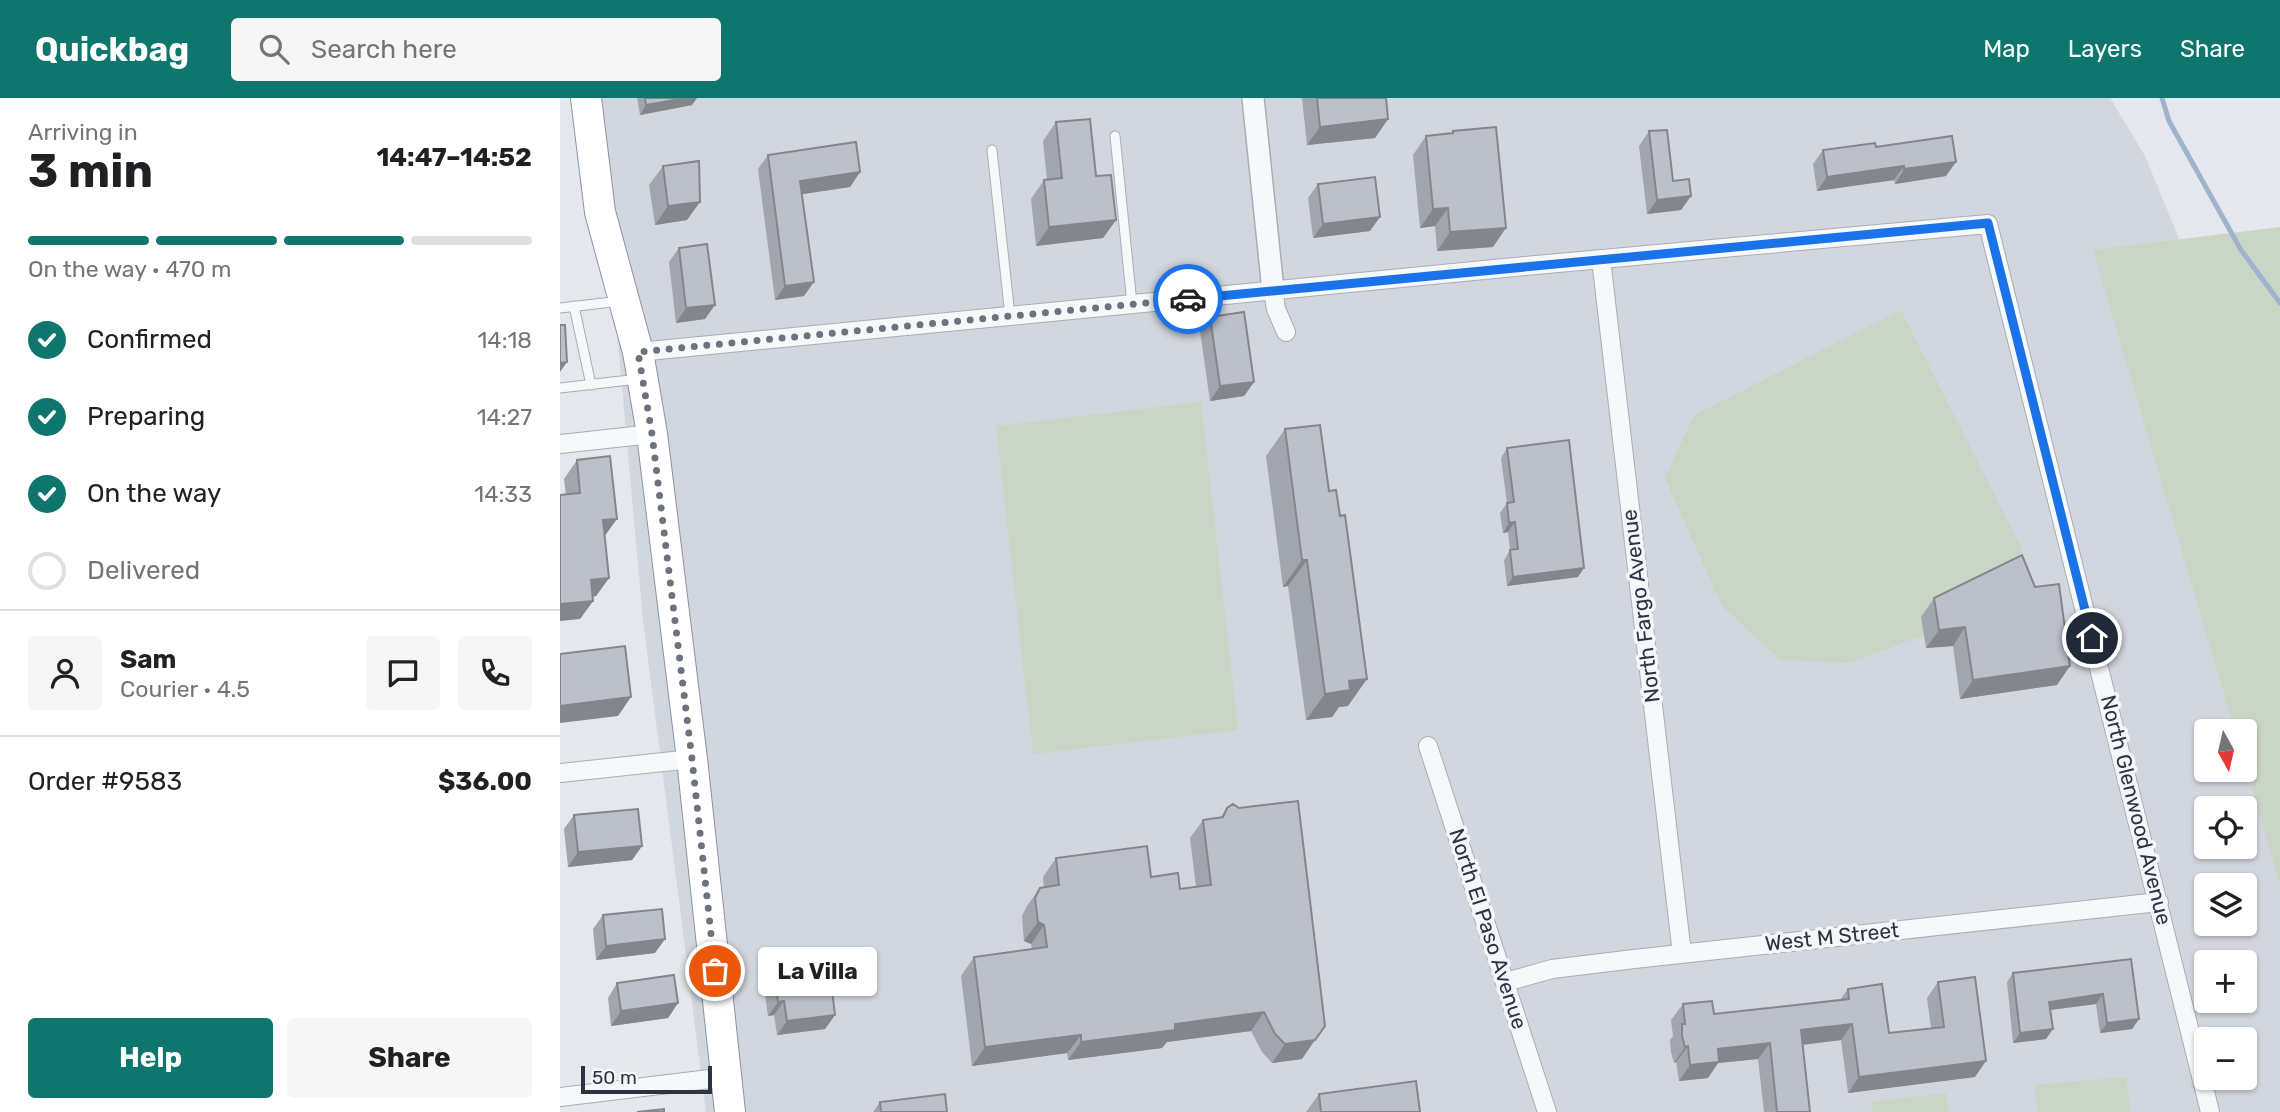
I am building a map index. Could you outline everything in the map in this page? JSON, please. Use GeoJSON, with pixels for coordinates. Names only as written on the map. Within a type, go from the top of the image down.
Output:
{"type":"FeatureCollection","features":[{"type":"Feature","properties":{"kind":"highway"},"geometry":{"type":"LineString","coordinates":[[586,98],[600,212],[640,365],[652,434],[692,759],[730,1112]]}},
{"type":"Feature","properties":{"kind":"street"},"geometry":{"type":"LineString","coordinates":[[1253,98],[1273,290],[1276,309],[1286,332]]}},
{"type":"Feature","properties":{"kind":"street","name":"North Glenwood Avenue"},"geometry":{"type":"LineString","coordinates":[[1601,258],[1988,223],[2210,1112]]}},
{"type":"Feature","properties":{"kind":"street"},"geometry":{"type":"LineString","coordinates":[[640,365],[1010,316],[1601,258]]}},
{"type":"Feature","properties":{"kind":"street","name":"North Fargo Avenue"},"geometry":{"type":"LineString","coordinates":[[1601,258],[1682,954]]}},
{"type":"Feature","properties":{"kind":"street"},"geometry":{"type":"LineString","coordinates":[[560,444],[652,434]]}},
{"type":"Feature","properties":{"kind":"street","name":"North El Paso Avenue"},"geometry":{"type":"LineString","coordinates":[[1428,746],[1547,1112]]}},
{"type":"Feature","properties":{"kind":"street"},"geometry":{"type":"LineString","coordinates":[[560,773],[692,759]]}},
{"type":"Feature","properties":{"kind":"street","name":"West M Street"},"geometry":{"type":"LineString","coordinates":[[1506,982],[1552,969],[2159,902]]}},
{"type":"Feature","properties":{"kind":"street"},"geometry":{"type":"LineString","coordinates":[[560,1097],[726,1077]]}},
{"type":"Feature","properties":{"kind":"lane"},"geometry":{"type":"LineString","coordinates":[[1115,136],[1132,304]]}},
{"type":"Feature","properties":{"kind":"lane"},"geometry":{"type":"LineString","coordinates":[[992,150],[1010,316]]}},
{"type":"Feature","properties":{"kind":"lane"},"geometry":{"type":"LineString","coordinates":[[560,308],[624,301]]}},
{"type":"Feature","properties":{"kind":"lane"},"geometry":{"type":"LineString","coordinates":[[573,306],[591,385]]}},
{"type":"Feature","properties":{"kind":"lane"},"geometry":{"type":"LineString","coordinates":[[560,388],[591,385],[640,365]]}},
{"type":"Feature","properties":{"kind":"shaded area"},"geometry":{"type":"Polygon","coordinates":[[[596,98],[2110,98],[2145,156],[2182,246],[2280,695],[2280,1112],[706,1112],[643,620],[596,98]]]}},
{"type":"Feature","properties":{"kind":"green space"},"geometry":{"type":"Polygon","coordinates":[[[2280,227],[2280,884],[2257,806],[2257,796],[2254,796],[2250,782],[2258,782],[2258,719],[2231,719],[2093,250],[2280,227]]]}},
{"type":"Feature","properties":{"kind":"green space"},"geometry":{"type":"Polygon","coordinates":[[[1901,310],[2022,549],[2012,580],[1942,628],[1849,663],[1780,660],[1722,606],[1665,478],[1694,415],[1901,310]]]}},
{"type":"Feature","properties":{"kind":"green space"},"geometry":{"type":"Polygon","coordinates":[[[1201,402],[1238,730],[1033,754],[996,426],[1201,402]]]}},
{"type":"Feature","properties":{"kind":"green space"},"geometry":{"type":"Polygon","coordinates":[[[2126,1077],[2130,1112],[2038,1112],[2034,1085],[2126,1077]]]}},
{"type":"Feature","properties":{"kind":"green space"},"geometry":{"type":"Polygon","coordinates":[[[1946,1093],[1949,1112],[1872,1112],[1871,1102],[1946,1093]]]}},
{"type":"Feature","properties":{"kind":"building"},"geometry":{"type":"Polygon","coordinates":[[[645,98],[686,98],[646,105],[645,98]]]}},
{"type":"Feature","properties":{"kind":"building"},"geometry":{"type":"Polygon","coordinates":[[[1317,98],[1386,98],[1388,119],[1320,127],[1317,98]]]}},
{"type":"Feature","properties":{"kind":"building"},"geometry":{"type":"Polygon","coordinates":[[[1090,119],[1096,176],[1111,175],[1116,220],[1049,227],[1044,180],[1062,178],[1056,122],[1090,119]]]}},
{"type":"Feature","properties":{"kind":"building"},"geometry":{"type":"Polygon","coordinates":[[[1496,127],[1506,228],[1450,232],[1448,208],[1433,209],[1426,136],[1496,127]]]}},
{"type":"Feature","properties":{"kind":"building"},"geometry":{"type":"Polygon","coordinates":[[[1667,130],[1673,181],[1689,179],[1691,196],[1657,200],[1649,131],[1667,130]]]}},
{"type":"Feature","properties":{"kind":"building"},"geometry":{"type":"Polygon","coordinates":[[[1952,136],[1956,162],[1827,177],[1823,150],[1875,143],[1876,147],[1952,136]]]}},
{"type":"Feature","properties":{"kind":"building"},"geometry":{"type":"Polygon","coordinates":[[[856,142],[860,172],[800,181],[814,282],[785,286],[768,155],[856,142]]]}},
{"type":"Feature","properties":{"kind":"building"},"geometry":{"type":"Polygon","coordinates":[[[699,161],[700,202],[668,206],[663,166],[699,161]]]}},
{"type":"Feature","properties":{"kind":"building"},"geometry":{"type":"Polygon","coordinates":[[[1375,177],[1380,217],[1323,224],[1318,184],[1375,177]]]}},
{"type":"Feature","properties":{"kind":"building"},"geometry":{"type":"Polygon","coordinates":[[[707,244],[715,305],[686,308],[679,248],[707,244]]]}},
{"type":"Feature","properties":{"kind":"building"},"geometry":{"type":"Polygon","coordinates":[[[1244,312],[1254,382],[1220,386],[1210,317],[1244,312]]]}},
{"type":"Feature","properties":{"kind":"building"},"geometry":{"type":"Polygon","coordinates":[[[560,325],[565,325],[567,362],[560,363],[560,325]]]}},
{"type":"Feature","properties":{"kind":"building"},"geometry":{"type":"Polygon","coordinates":[[[1320,425],[1329,491],[1336,490],[1340,516],[1345,515],[1367,679],[1349,681],[1350,690],[1325,694],[1307,560],[1302,560],[1285,429],[1320,425]]]}},
{"type":"Feature","properties":{"kind":"building"},"geometry":{"type":"Polygon","coordinates":[[[1569,440],[1584,568],[1513,577],[1510,550],[1518,549],[1515,522],[1509,523],[1507,503],[1514,502],[1507,448],[1569,440]]]}},
{"type":"Feature","properties":{"kind":"building"},"geometry":{"type":"Polygon","coordinates":[[[610,456],[617,519],[603,520],[609,578],[591,580],[593,601],[560,604],[560,495],[580,493],[577,460],[610,456]]]}},
{"type":"Feature","properties":{"kind":"building"},"geometry":{"type":"Polygon","coordinates":[[[2022,555],[2035,587],[2059,584],[2070,666],[1973,680],[1965,627],[1939,630],[1934,598],[2022,555]]]}},
{"type":"Feature","properties":{"kind":"building"},"geometry":{"type":"Polygon","coordinates":[[[625,646],[631,697],[560,706],[560,654],[625,646]]]}},
{"type":"Feature","properties":{"kind":"building"},"geometry":{"type":"Polygon","coordinates":[[[1298,801],[1325,1026],[1315,1040],[1285,1044],[1275,1034],[1264,1012],[1175,1024],[1175,1030],[1081,1042],[1081,1035],[985,1047],[974,957],[1047,947],[1044,925],[1038,922],[1035,898],[1040,888],[1059,885],[1056,858],[1147,846],[1151,877],[1178,873],[1180,889],[1211,885],[1203,820],[1223,817],[1227,808],[1233,804],[1239,808],[1298,801]]]}},
{"type":"Feature","properties":{"kind":"building"},"geometry":{"type":"Polygon","coordinates":[[[638,809],[642,846],[578,852],[574,815],[638,809]]]}},
{"type":"Feature","properties":{"kind":"building"},"geometry":{"type":"Polygon","coordinates":[[[662,909],[665,939],[606,946],[603,915],[662,909]]]}},
{"type":"Feature","properties":{"kind":"building"},"geometry":{"type":"Polygon","coordinates":[[[846,950],[848,965],[840,967],[841,981],[831,982],[835,1015],[787,1021],[784,1001],[778,1002],[773,967],[777,967],[776,958],[846,950]]]}},
{"type":"Feature","properties":{"kind":"building"},"geometry":{"type":"Polygon","coordinates":[[[2131,959],[2139,1019],[2107,1023],[2103,994],[2049,1002],[2053,1029],[2020,1033],[2013,973],[2131,959]]]}},
{"type":"Feature","properties":{"kind":"building"},"geometry":{"type":"Polygon","coordinates":[[[674,975],[678,1003],[621,1011],[617,983],[674,975]]]}},
{"type":"Feature","properties":{"kind":"building"},"geometry":{"type":"Polygon","coordinates":[[[1975,977],[1986,1061],[1859,1077],[1852,1024],[1801,1030],[1810,1112],[1777,1112],[1770,1043],[1718,1049],[1719,1062],[1690,1065],[1688,1046],[1685,1047],[1682,1036],[1682,1024],[1685,1024],[1683,1004],[1712,1001],[1714,1014],[1849,999],[1848,989],[1882,984],[1889,1033],[1944,1027],[1938,982],[1975,977]]]}},
{"type":"Feature","properties":{"kind":"building"},"geometry":{"type":"Polygon","coordinates":[[[1416,1081],[1420,1112],[1321,1112],[1319,1094],[1416,1081]]]}},
{"type":"Feature","properties":{"kind":"building"},"geometry":{"type":"Polygon","coordinates":[[[945,1094],[947,1112],[881,1112],[880,1102],[945,1094]]]}},
{"type":"Feature","properties":{"kind":"building"},"geometry":{"type":"Polygon","coordinates":[[[664,1109],[664,1112],[637,1112],[664,1109]]]}},
{"type":"Feature","properties":{"kind":"waterway"},"geometry":{"type":"LineString","coordinates":[[2162,98],[2169,121],[2241,250],[2280,303]]}},
{"type":"Feature","properties":{"kind":"way so far"},"geometry":{"type":"LineString","coordinates":[[715,971],[652,434],[638,352],[1188,299]]}},
{"type":"Feature","properties":{"kind":"place","name":"La Villa"},"geometry":{"type":"Point","coordinates":[715,971]}},
{"type":"Feature","properties":{"kind":"route"},"geometry":{"type":"LineString","coordinates":[[1188,299],[1988,223],[2092,638]]}}]}
